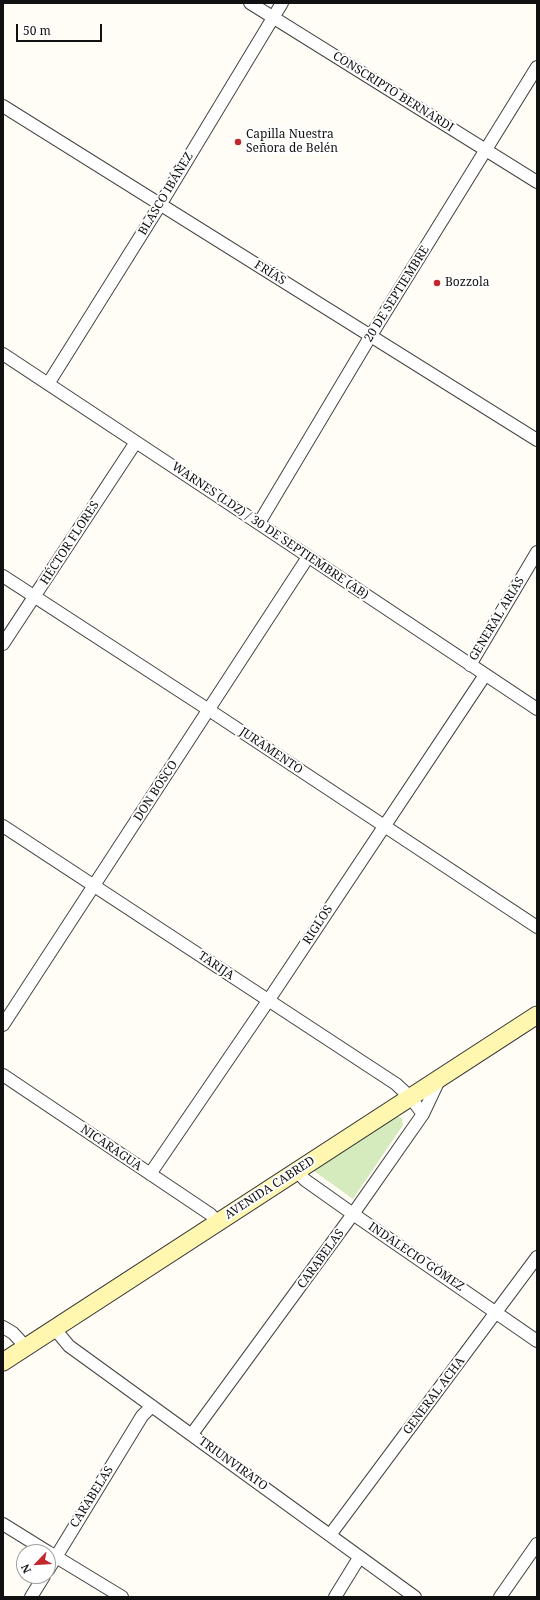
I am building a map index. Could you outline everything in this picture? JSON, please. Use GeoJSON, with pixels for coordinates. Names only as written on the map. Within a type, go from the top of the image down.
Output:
{"type":"FeatureCollection","features":[{"type":"Feature","properties":{"kind":"street","name":"CONSCRIPTO BERNARDI"},"geometry":{"type":"LineString","coordinates":[[250,3],[537,182]]}},
{"type":"Feature","properties":{"kind":"street","name":"BLASCO IBÁÑEZ"},"geometry":{"type":"LineString","coordinates":[[48,384],[160,205],[282,3]]}},
{"type":"Feature","properties":{"kind":"street","name":"20 DE SEPTIEMBRE"},"geometry":{"type":"LineString","coordinates":[[259,522],[370,336],[487,150],[537,67]]}},
{"type":"Feature","properties":{"kind":"street","name":"FRÍAS"},"geometry":{"type":"LineString","coordinates":[[3,106],[537,440]]}},
{"type":"Feature","properties":{"kind":"street","name":"WARNES (LDZ) / 30 DE SEPTIEMBRE (AB)"},"geometry":{"type":"LineString","coordinates":[[3,354],[259,522],[308,558],[537,709]]}},
{"type":"Feature","properties":{"kind":"street","name":"HÉCTOR FLORES"},"geometry":{"type":"LineString","coordinates":[[3,644],[136,442]]}},
{"type":"Feature","properties":{"kind":"street","name":"GENERAL ARIAS"},"geometry":{"type":"LineString","coordinates":[[470,665],[537,552]]}},
{"type":"Feature","properties":{"kind":"street","name":"DON BOSCO"},"geometry":{"type":"LineString","coordinates":[[3,1025],[308,558]]}},
{"type":"Feature","properties":{"kind":"street","name":"JURAMENTO"},"geometry":{"type":"LineString","coordinates":[[3,576],[537,927]]}},
{"type":"Feature","properties":{"kind":"street","name":"RIGLOS"},"geometry":{"type":"LineString","coordinates":[[150,1174],[268,1001],[485,675]]}},
{"type":"Feature","properties":{"kind":"street","name":"TARIJA"},"geometry":{"type":"LineString","coordinates":[[3,826],[396,1084],[410,1097],[423,1114]]}},
{"type":"Feature","properties":{"kind":"street","name":"AVENIDA CABRED"},"geometry":{"type":"LineString","coordinates":[[3,1362],[537,1015]]}},
{"type":"Feature","properties":{"kind":"street","name":"NICARAGUA"},"geometry":{"type":"LineString","coordinates":[[3,1075],[210,1214],[218,1222]]}},
{"type":"Feature","properties":{"kind":"street","name":"CARABELAS"},"geometry":{"type":"LineString","coordinates":[[192,1434],[353,1214],[423,1114],[440,1078]]}},
{"type":"Feature","properties":{"kind":"street","name":"INDALECIO GÓMEZ"},"geometry":{"type":"LineString","coordinates":[[297,1170],[305,1180],[537,1341]]}},
{"type":"Feature","properties":{"kind":"street","name":"GENERAL ACHA"},"geometry":{"type":"LineString","coordinates":[[330,1535],[537,1257]]}},
{"type":"Feature","properties":{"kind":"street"},"geometry":{"type":"LineString","coordinates":[[3,1327],[13,1334],[26,1347]]}},
{"type":"Feature","properties":{"kind":"street","name":"TRIUNVIRATO"},"geometry":{"type":"LineString","coordinates":[[54,1328],[69,1346],[192,1434],[359,1558],[415,1597]]}},
{"type":"Feature","properties":{"kind":"street","name":"CARABELAS"},"geometry":{"type":"LineString","coordinates":[[56,1546],[142,1416],[152,1406]]}},
{"type":"Feature","properties":{"kind":"street"},"geometry":{"type":"LineString","coordinates":[[3,1524],[35,1544]]}},
{"type":"Feature","properties":{"kind":"street"},"geometry":{"type":"LineString","coordinates":[[500,1597],[537,1544]]}},
{"type":"Feature","properties":{"kind":"street"},"geometry":{"type":"LineString","coordinates":[[56,1557],[122,1597]]}},
{"type":"Feature","properties":{"kind":"street"},"geometry":{"type":"LineString","coordinates":[[335,1597],[359,1558]]}},
{"type":"Feature","properties":{"kind":"street"},"geometry":{"type":"LineString","coordinates":[[31,1597],[39,1584]]}},
{"type":"Feature","properties":{"kind":"green space"},"geometry":{"type":"Polygon","coordinates":[[[394,1116],[402,1118],[403,1125],[353,1199],[314,1171],[394,1116]]]}},
{"type":"Feature","properties":{"kind":"place","name":"Capilla Nuestra Señora de Belén"},"geometry":{"type":"Point","coordinates":[238,142]}},
{"type":"Feature","properties":{"kind":"place","name":"Bozzola"},"geometry":{"type":"Point","coordinates":[437,283]}}]}
